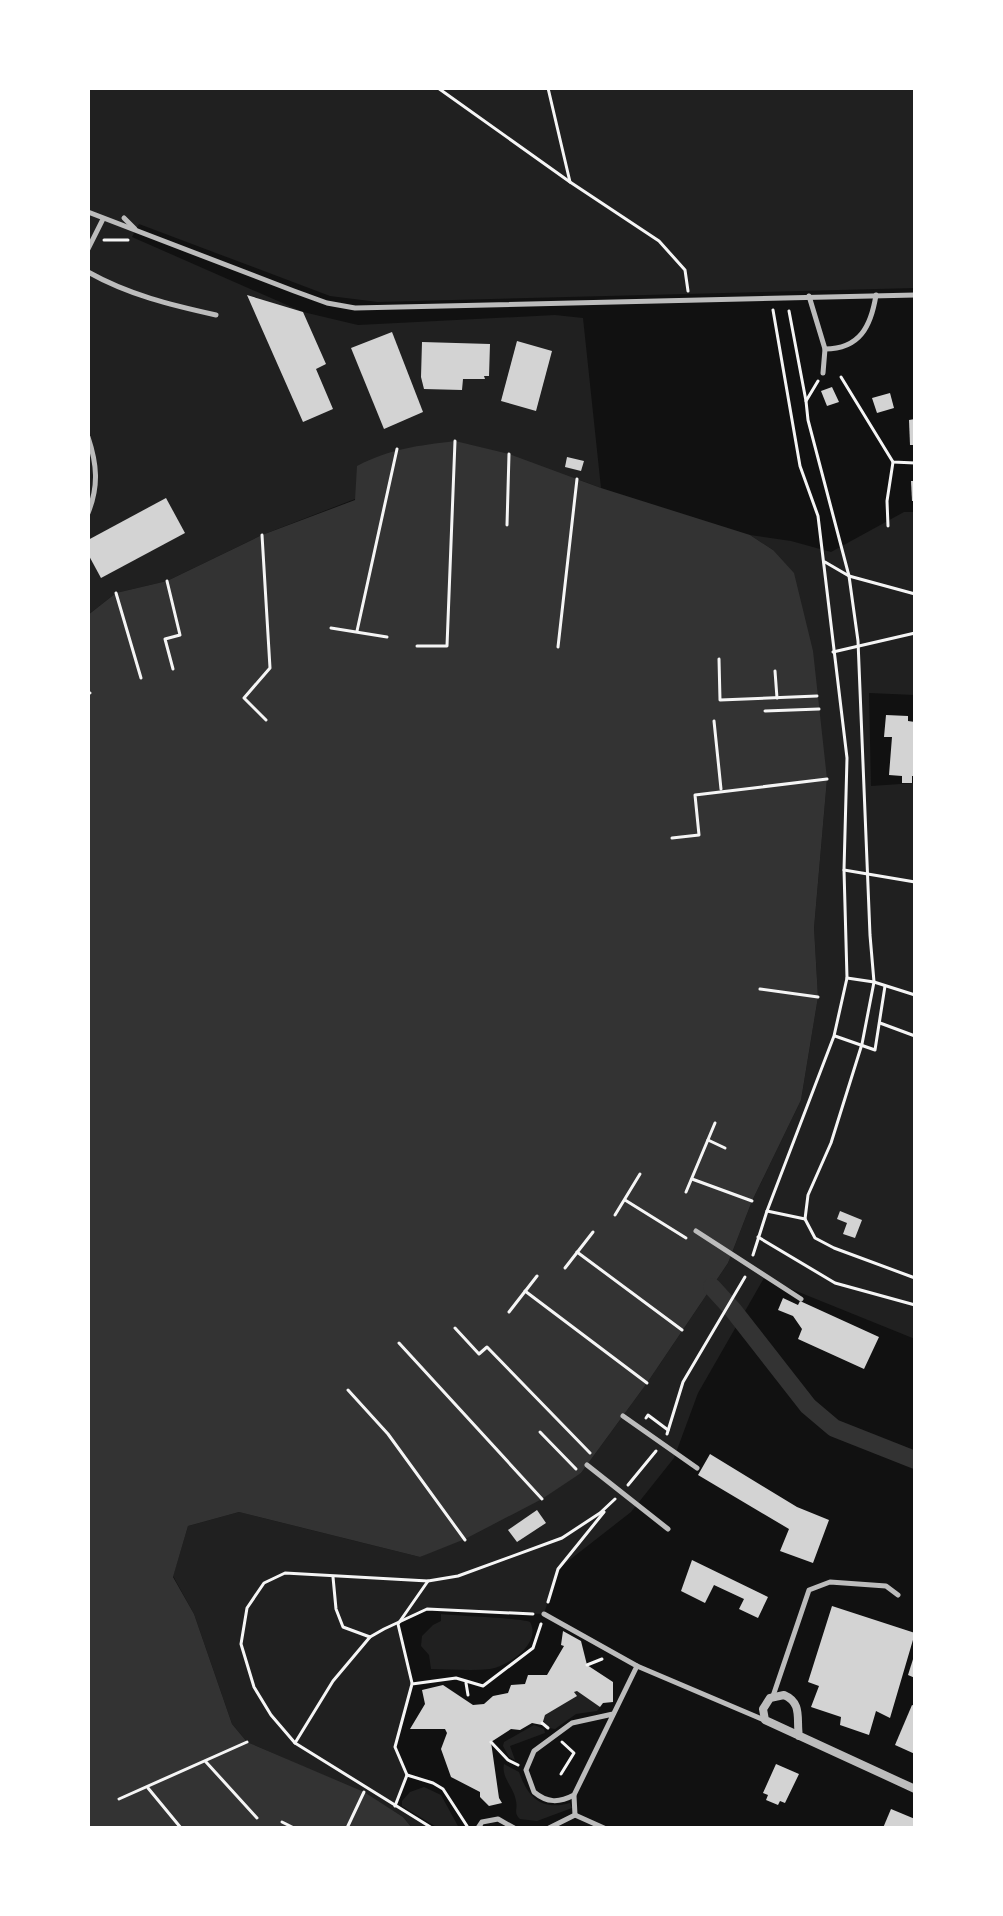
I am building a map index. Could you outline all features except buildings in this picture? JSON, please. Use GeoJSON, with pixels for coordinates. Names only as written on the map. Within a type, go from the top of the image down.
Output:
{"type":"FeatureCollection","features":[{"type":"Feature","properties":{"kind":"street"},"geometry":{"type":"LineString","coordinates":[[799,1736],[798,1710],[794,1701],[784,1695],[773,1696],[765,1705],[765,1720],[799,1736],[915,1789]]}},
{"type":"Feature","properties":{"kind":"lane"},"geometry":{"type":"LineString","coordinates":[[88,212],[327,303],[355,308],[915,295]]}},
{"type":"Feature","properties":{"kind":"lane"},"geometry":{"type":"LineString","coordinates":[[124,218],[136,230]]}},
{"type":"Feature","properties":{"kind":"lane"},"geometry":{"type":"LineString","coordinates":[[88,249],[103,219]]}},
{"type":"Feature","properties":{"kind":"lane"},"geometry":{"type":"LineString","coordinates":[[88,272],[158,302],[216,315]]}},
{"type":"Feature","properties":{"kind":"lane"},"geometry":{"type":"LineString","coordinates":[[825,349],[853,343],[867,331],[876,295]]}},
{"type":"Feature","properties":{"kind":"lane"},"geometry":{"type":"LineString","coordinates":[[809,296],[825,349],[823,373]]}},
{"type":"Feature","properties":{"kind":"lane"},"geometry":{"type":"LineString","coordinates":[[88,437],[97,476],[88,513]]}},
{"type":"Feature","properties":{"kind":"lane"},"geometry":{"type":"LineString","coordinates":[[696,1231],[801,1299]]}},
{"type":"Feature","properties":{"kind":"lane"},"geometry":{"type":"LineString","coordinates":[[623,1416],[697,1468]]}},
{"type":"Feature","properties":{"kind":"lane"},"geometry":{"type":"LineString","coordinates":[[587,1465],[668,1529]]}},
{"type":"Feature","properties":{"kind":"lane"},"geometry":{"type":"LineString","coordinates":[[773,1696],[809,1590],[830,1582],[886,1586],[898,1595]]}},
{"type":"Feature","properties":{"kind":"lane"},"geometry":{"type":"LineString","coordinates":[[544,1614],[637,1666],[765,1720]]}},
{"type":"Feature","properties":{"kind":"lane"},"geometry":{"type":"LineString","coordinates":[[575,1815],[574,1795],[637,1666]]}},
{"type":"Feature","properties":{"kind":"lane"},"geometry":{"type":"LineString","coordinates":[[574,1795],[554,1801],[540,1797],[526,1778],[528,1760],[534,1751],[572,1723],[613,1714]]}},
{"type":"Feature","properties":{"kind":"lane"},"geometry":{"type":"LineString","coordinates":[[549,1828],[575,1815]]}},
{"type":"Feature","properties":{"kind":"lane"},"geometry":{"type":"LineString","coordinates":[[575,1815],[604,1828]]}},
{"type":"Feature","properties":{"kind":"lane"},"geometry":{"type":"LineString","coordinates":[[478,1828],[482,1822],[498,1819],[514,1828]]}},
{"type":"Feature","properties":{"kind":"path"},"geometry":{"type":"LineString","coordinates":[[438,88],[659,241],[685,270],[687,285]]}},
{"type":"Feature","properties":{"kind":"path"},"geometry":{"type":"LineString","coordinates":[[548,88],[570,182]]}},
{"type":"Feature","properties":{"kind":"path"},"geometry":{"type":"LineString","coordinates":[[787,297],[808,420],[849,576],[858,647],[874,982],[862,1044],[831,1143],[808,1195],[805,1219],[815,1238],[915,1278]]}},
{"type":"Feature","properties":{"kind":"path"},"geometry":{"type":"LineString","coordinates":[[644,1422],[648,1415],[668,1432],[683,1382],[750,1266],[767,1211],[834,1036],[847,978],[844,870],[847,758],[818,516],[800,466],[773,311]]}},
{"type":"Feature","properties":{"kind":"path"},"geometry":{"type":"LineString","coordinates":[[806,401],[823,373]]}},
{"type":"Feature","properties":{"kind":"path"},"geometry":{"type":"LineString","coordinates":[[841,377],[893,462],[887,501],[888,526]]}},
{"type":"Feature","properties":{"kind":"path"},"geometry":{"type":"LineString","coordinates":[[417,646],[447,646],[455,441]]}},
{"type":"Feature","properties":{"kind":"path"},"geometry":{"type":"LineString","coordinates":[[357,631],[397,449]]}},
{"type":"Feature","properties":{"kind":"path"},"geometry":{"type":"LineString","coordinates":[[507,525],[509,454]]}},
{"type":"Feature","properties":{"kind":"path"},"geometry":{"type":"LineString","coordinates":[[893,462],[915,463]]}},
{"type":"Feature","properties":{"kind":"path"},"geometry":{"type":"LineString","coordinates":[[558,647],[577,479]]}},
{"type":"Feature","properties":{"kind":"path"},"geometry":{"type":"LineString","coordinates":[[262,535],[270,668],[244,698],[266,720]]}},
{"type":"Feature","properties":{"kind":"path"},"geometry":{"type":"LineString","coordinates":[[824,561],[849,576],[915,594]]}},
{"type":"Feature","properties":{"kind":"path"},"geometry":{"type":"LineString","coordinates":[[167,581],[180,635],[165,639],[173,669]]}},
{"type":"Feature","properties":{"kind":"path"},"geometry":{"type":"LineString","coordinates":[[116,593],[141,678]]}},
{"type":"Feature","properties":{"kind":"path"},"geometry":{"type":"LineString","coordinates":[[331,628],[387,637]]}},
{"type":"Feature","properties":{"kind":"path"},"geometry":{"type":"LineString","coordinates":[[833,652],[915,633]]}},
{"type":"Feature","properties":{"kind":"path"},"geometry":{"type":"LineString","coordinates":[[719,659],[720,700],[817,696]]}},
{"type":"Feature","properties":{"kind":"path"},"geometry":{"type":"LineString","coordinates":[[775,671],[777,698]]}},
{"type":"Feature","properties":{"kind":"path"},"geometry":{"type":"LineString","coordinates":[[765,711],[819,709]]}},
{"type":"Feature","properties":{"kind":"path"},"geometry":{"type":"LineString","coordinates":[[714,721],[721,791]]}},
{"type":"Feature","properties":{"kind":"path"},"geometry":{"type":"LineString","coordinates":[[672,838],[699,835],[695,795],[827,779]]}},
{"type":"Feature","properties":{"kind":"path"},"geometry":{"type":"LineString","coordinates":[[844,870],[915,882]]}},
{"type":"Feature","properties":{"kind":"path"},"geometry":{"type":"LineString","coordinates":[[847,978],[874,982],[915,995]]}},
{"type":"Feature","properties":{"kind":"path"},"geometry":{"type":"LineString","coordinates":[[834,1036],[875,1050],[885,986]]}},
{"type":"Feature","properties":{"kind":"path"},"geometry":{"type":"LineString","coordinates":[[760,989],[818,997]]}},
{"type":"Feature","properties":{"kind":"path"},"geometry":{"type":"LineString","coordinates":[[880,1023],[915,1036]]}},
{"type":"Feature","properties":{"kind":"path"},"geometry":{"type":"LineString","coordinates":[[686,1192],[715,1123]]}},
{"type":"Feature","properties":{"kind":"path"},"geometry":{"type":"LineString","coordinates":[[708,1140],[725,1148]]}},
{"type":"Feature","properties":{"kind":"path"},"geometry":{"type":"LineString","coordinates":[[615,1215],[640,1174]]}},
{"type":"Feature","properties":{"kind":"path"},"geometry":{"type":"LineString","coordinates":[[692,1179],[752,1201]]}},
{"type":"Feature","properties":{"kind":"path"},"geometry":{"type":"LineString","coordinates":[[625,1200],[689,1240]]}},
{"type":"Feature","properties":{"kind":"path"},"geometry":{"type":"LineString","coordinates":[[767,1211],[805,1219]]}},
{"type":"Feature","properties":{"kind":"path"},"geometry":{"type":"LineString","coordinates":[[565,1268],[593,1232]]}},
{"type":"Feature","properties":{"kind":"path"},"geometry":{"type":"LineString","coordinates":[[758,1237],[835,1283],[915,1305]]}},
{"type":"Feature","properties":{"kind":"path"},"geometry":{"type":"LineString","coordinates":[[577,1252],[682,1330]]}},
{"type":"Feature","properties":{"kind":"path"},"geometry":{"type":"LineString","coordinates":[[509,1312],[537,1276]]}},
{"type":"Feature","properties":{"kind":"path"},"geometry":{"type":"LineString","coordinates":[[525,1291],[647,1383]]}},
{"type":"Feature","properties":{"kind":"path"},"geometry":{"type":"LineString","coordinates":[[455,1328],[479,1354],[487,1347],[593,1457]]}},
{"type":"Feature","properties":{"kind":"path"},"geometry":{"type":"LineString","coordinates":[[399,1343],[542,1499]]}},
{"type":"Feature","properties":{"kind":"path"},"geometry":{"type":"LineString","coordinates":[[348,1390],[388,1434],[465,1540]]}},
{"type":"Feature","properties":{"kind":"path"},"geometry":{"type":"LineString","coordinates":[[540,1432],[581,1473]]}},
{"type":"Feature","properties":{"kind":"path"},"geometry":{"type":"LineString","coordinates":[[412,1684],[456,1678],[483,1686],[533,1648],[558,1569],[657,1449]]}},
{"type":"Feature","properties":{"kind":"path"},"geometry":{"type":"LineString","coordinates":[[432,1828],[295,1743],[271,1715],[254,1687],[241,1644],[247,1608],[264,1583],[285,1573],[428,1581],[458,1576],[562,1538],[600,1513],[620,1494]]}},
{"type":"Feature","properties":{"kind":"path"},"geometry":{"type":"LineString","coordinates":[[333,1577],[336,1609],[343,1627],[370,1637]]}},
{"type":"Feature","properties":{"kind":"path"},"geometry":{"type":"LineString","coordinates":[[395,1806],[407,1775],[395,1747],[412,1684],[398,1624],[428,1581]]}},
{"type":"Feature","properties":{"kind":"path"},"geometry":{"type":"LineString","coordinates":[[295,1743],[333,1681],[370,1637],[427,1609],[544,1614]]}},
{"type":"Feature","properties":{"kind":"path"},"geometry":{"type":"LineString","coordinates":[[587,1665],[603,1659]]}},
{"type":"Feature","properties":{"kind":"path"},"geometry":{"type":"LineString","coordinates":[[465,1681],[468,1695]]}},
{"type":"Feature","properties":{"kind":"path"},"geometry":{"type":"LineString","coordinates":[[119,1799],[247,1742]]}},
{"type":"Feature","properties":{"kind":"path"},"geometry":{"type":"LineString","coordinates":[[491,1742],[508,1760],[518,1765]]}},
{"type":"Feature","properties":{"kind":"path"},"geometry":{"type":"LineString","coordinates":[[561,1774],[574,1753],[569,1749]]}},
{"type":"Feature","properties":{"kind":"path"},"geometry":{"type":"LineString","coordinates":[[206,1761],[257,1818]]}},
{"type":"Feature","properties":{"kind":"path"},"geometry":{"type":"LineString","coordinates":[[407,1775],[443,1789],[463,1823],[470,1828]]}},
{"type":"Feature","properties":{"kind":"path"},"geometry":{"type":"LineString","coordinates":[[147,1787],[181,1828]]}},
{"type":"Feature","properties":{"kind":"path"},"geometry":{"type":"LineString","coordinates":[[347,1828],[364,1792]]}},
{"type":"Feature","properties":{"kind":"path"},"geometry":{"type":"LineString","coordinates":[[282,1822],[294,1828]]}},
{"type":"Feature","properties":{"kind":"shaded area"},"geometry":{"type":"Polygon","coordinates":[[[88,88],[915,88],[915,288],[378,302],[330,296],[139,224],[132,237],[303,312],[358,325],[555,315],[583,318],[601,488],[577,479],[355,499],[262,535],[167,581],[116,593],[88,615],[88,88]]]}},
{"type":"Feature","properties":{"kind":"shaded area"},"geometry":{"type":"Polygon","coordinates":[[[455,441],[509,454],[601,488],[750,535],[773,550],[794,573],[813,651],[827,779],[814,928],[818,997],[801,1100],[752,1201],[728,1263],[647,1383],[581,1473],[542,1499],[465,1539],[420,1557],[239,1512],[188,1526],[173,1577],[194,1614],[232,1724],[247,1742],[364,1792],[403,1817],[412,1828],[88,1828],[88,615],[116,593],[167,581],[262,535],[355,500],[357,466],[405,449],[455,441]]]}},
{"type":"Feature","properties":{"kind":"shaded area"},"geometry":{"type":"Polygon","coordinates":[[[904,512],[915,512],[915,695],[869,693],[871,786],[915,783],[915,1339],[764,1278],[698,1393],[674,1458],[631,1512],[558,1569],[544,1614],[427,1609],[399,1624],[412,1684],[395,1747],[407,1775],[396,1806],[432,1828],[412,1828],[403,1817],[364,1793],[247,1742],[232,1724],[194,1614],[173,1576],[188,1526],[239,1512],[420,1557],[581,1473],[647,1383],[728,1263],[752,1201],[801,1100],[818,997],[814,928],[827,779],[773,550],[750,535],[791,541],[831,552],[904,512]]]}},
{"type":"Feature","properties":{"kind":"shaded area"},"geometry":{"type":"Polygon","coordinates":[[[441,1614],[515,1619],[530,1622],[533,1630],[522,1652],[498,1667],[431,1669],[429,1655],[421,1646],[422,1636],[441,1621],[441,1614]]]}},
{"type":"Feature","properties":{"kind":"shaded area"},"geometry":{"type":"Polygon","coordinates":[[[574,1692],[600,1707],[597,1711],[576,1714],[555,1729],[549,1728],[543,1721],[545,1715],[576,1696],[574,1692]]]}},
{"type":"Feature","properties":{"kind":"shaded area"},"geometry":{"type":"Polygon","coordinates":[[[534,1725],[544,1729],[545,1733],[510,1746],[515,1760],[509,1757],[504,1742],[534,1725]]]}},
{"type":"Feature","properties":{"kind":"shaded area"},"geometry":{"type":"Polygon","coordinates":[[[504,1764],[519,1772],[527,1789],[537,1800],[551,1805],[570,1803],[572,1808],[537,1821],[520,1819],[516,1813],[515,1796],[504,1774],[504,1764]]]}},
{"type":"Feature","properties":{"kind":"shaded area"},"geometry":{"type":"Polygon","coordinates":[[[424,1787],[441,1795],[459,1828],[438,1828],[402,1806],[402,1801],[410,1792],[424,1787]]]}},
{"type":"Feature","properties":{"kind":"waterway"},"geometry":{"type":"LineString","coordinates":[[712,1287],[808,1406],[834,1428],[915,1460]]}}]}
